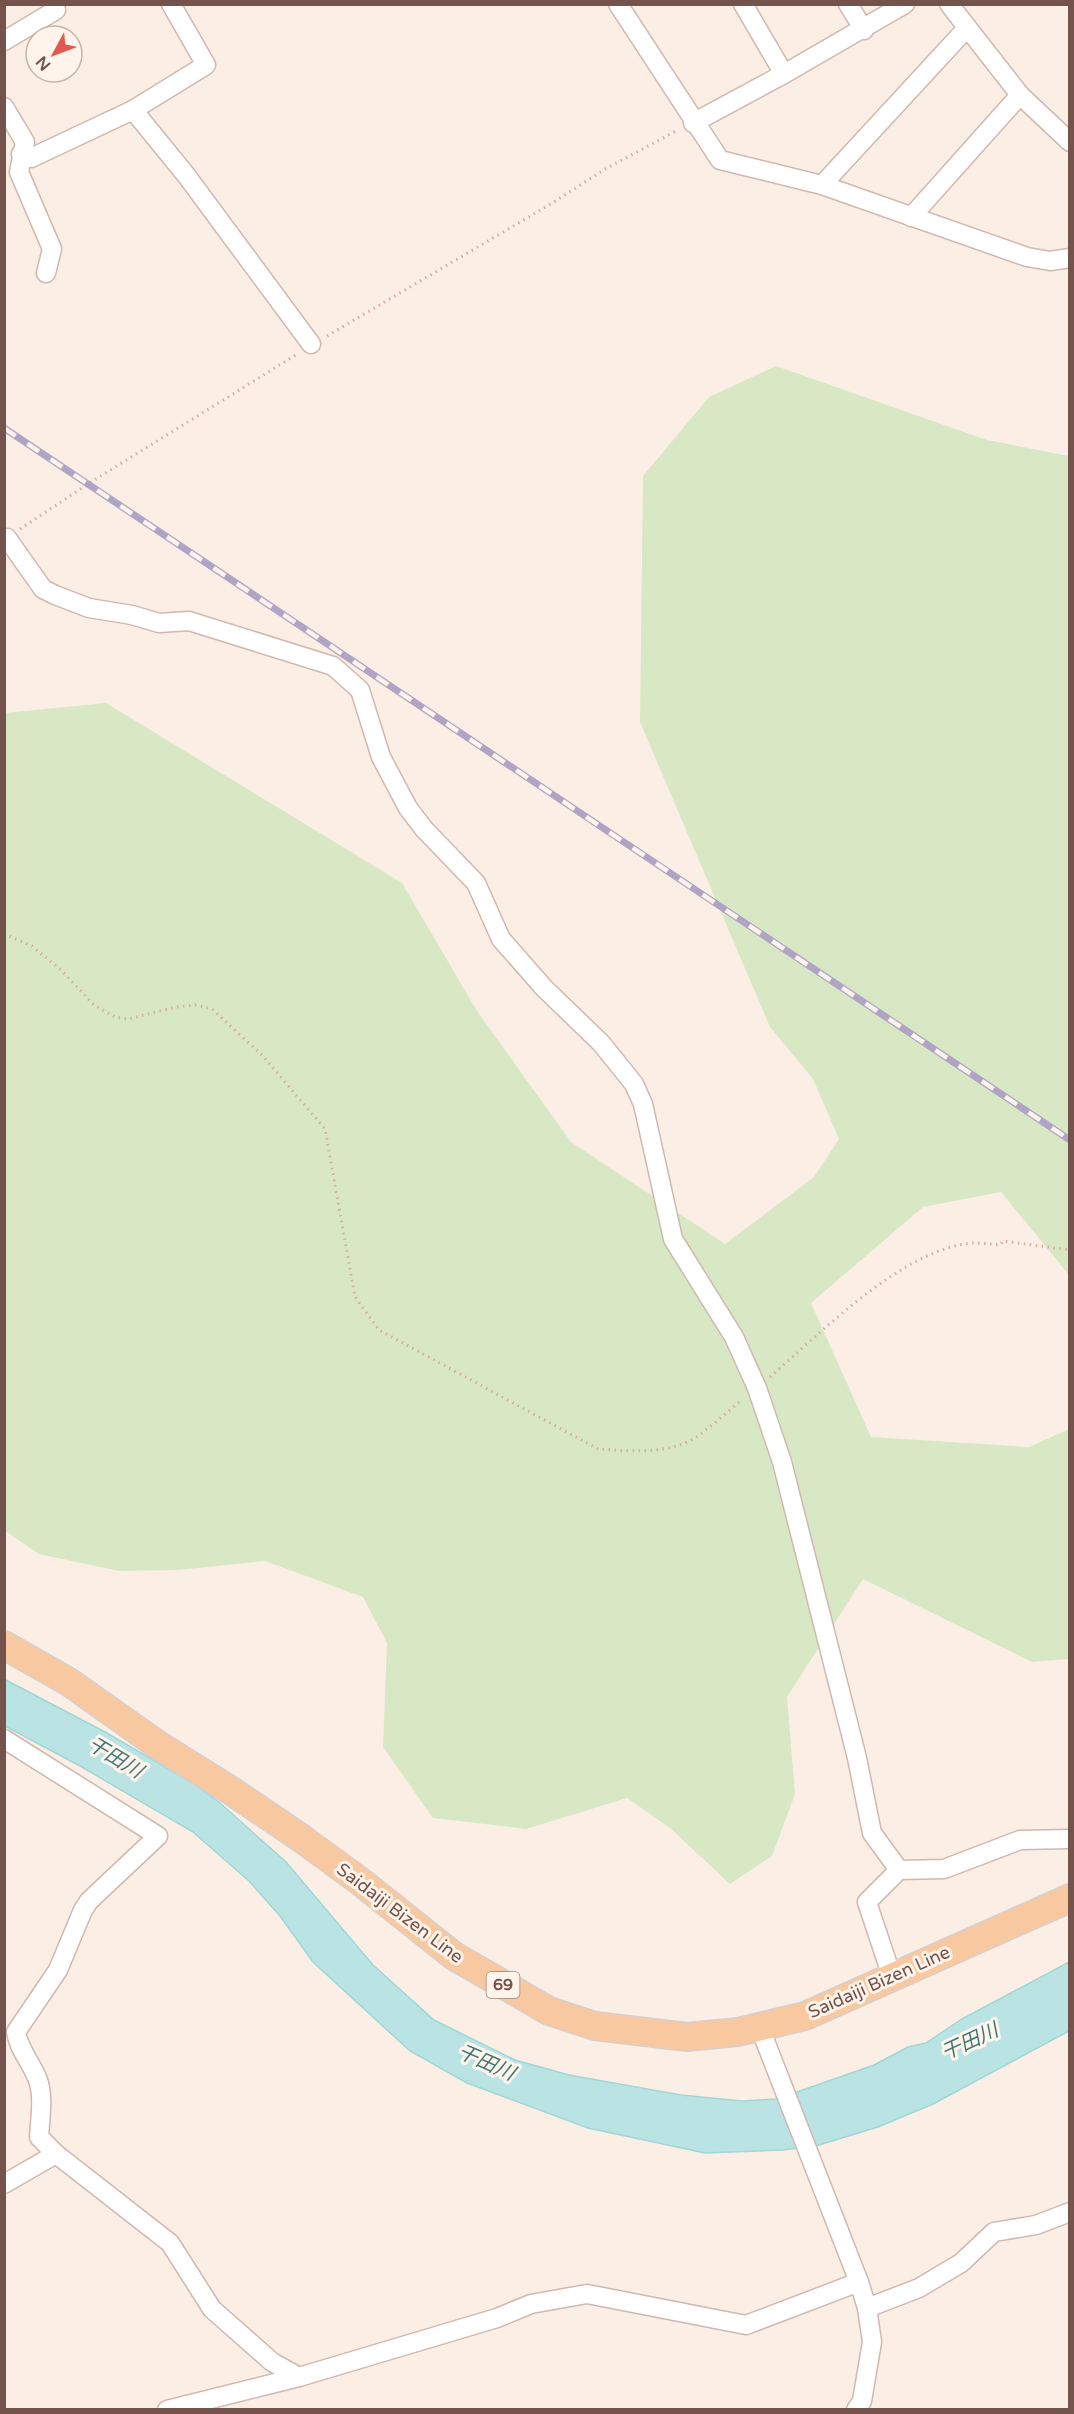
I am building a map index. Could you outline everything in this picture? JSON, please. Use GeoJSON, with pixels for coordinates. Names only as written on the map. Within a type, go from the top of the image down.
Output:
{"type":"FeatureCollection","features":[{"type":"Feature","properties":{"kind":"main road","name":"Saidaiji Bizen Line"},"geometry":{"type":"LineString","coordinates":[[4,1645],[69,1682],[158,1745],[301,1838],[361,1882],[454,1956],[549,2012],[595,2026],[687,2037],[738,2032],[805,2016],[1070,1898]]}},
{"type":"Feature","properties":{"kind":"street"},"geometry":{"type":"LineString","coordinates":[[21,154],[31,158],[133,110],[206,65],[171,4]]}},
{"type":"Feature","properties":{"kind":"street"},"geometry":{"type":"LineString","coordinates":[[618,4],[693,123],[720,160],[822,185],[1027,257],[1050,261],[1070,258]]}},
{"type":"Feature","properties":{"kind":"street"},"geometry":{"type":"LineString","coordinates":[[743,4],[784,75]]}},
{"type":"Feature","properties":{"kind":"street"},"geometry":{"type":"LineString","coordinates":[[848,4],[864,30]]}},
{"type":"Feature","properties":{"kind":"street"},"geometry":{"type":"LineString","coordinates":[[693,123],[784,75],[905,4]]}},
{"type":"Feature","properties":{"kind":"street"},"geometry":{"type":"LineString","coordinates":[[949,4],[966,29],[1020,95],[1070,142]]}},
{"type":"Feature","properties":{"kind":"street"},"geometry":{"type":"LineString","coordinates":[[4,40],[56,10]]}},
{"type":"Feature","properties":{"kind":"street"},"geometry":{"type":"LineString","coordinates":[[822,185],[966,29]]}},
{"type":"Feature","properties":{"kind":"street"},"geometry":{"type":"LineString","coordinates":[[911,217],[1020,95]]}},
{"type":"Feature","properties":{"kind":"street"},"geometry":{"type":"LineString","coordinates":[[4,107],[25,142],[19,172],[52,249],[46,273]]}},
{"type":"Feature","properties":{"kind":"street"},"geometry":{"type":"LineString","coordinates":[[133,110],[186,175],[311,344]]}},
{"type":"Feature","properties":{"kind":"street"},"geometry":{"type":"LineString","coordinates":[[4,165],[21,154]]}},
{"type":"Feature","properties":{"kind":"street"},"geometry":{"type":"LineString","coordinates":[[6,539],[43,589],[55,595],[89,608],[132,615],[159,623],[189,621],[333,666],[360,690],[381,757],[408,807],[424,829],[476,883],[501,939],[544,988],[601,1043],[634,1083],[643,1104],[673,1239],[734,1337],[757,1388],[782,1461],[857,1758],[872,1833],[899,1870]]}},
{"type":"Feature","properties":{"kind":"street"},"geometry":{"type":"LineString","coordinates":[[4,1739],[158,1836],[89,1901],[58,1970],[16,2032],[18,2044],[38,2081],[41,2098],[39,2137],[56,2154],[170,2242],[212,2309],[272,2362],[299,2377]]}},
{"type":"Feature","properties":{"kind":"street"},"geometry":{"type":"LineString","coordinates":[[892,1977],[867,1902],[899,1870],[944,1869],[1020,1840],[1070,1839]]}},
{"type":"Feature","properties":{"kind":"street"},"geometry":{"type":"LineString","coordinates":[[760,2028],[859,2282],[867,2308],[872,2342],[862,2407]]}},
{"type":"Feature","properties":{"kind":"street"},"geometry":{"type":"LineString","coordinates":[[4,2184],[56,2154]]}},
{"type":"Feature","properties":{"kind":"street"},"geometry":{"type":"LineString","coordinates":[[867,2308],[920,2288],[962,2263],[994,2232],[1036,2225],[1070,2212]]}},
{"type":"Feature","properties":{"kind":"street"},"geometry":{"type":"LineString","coordinates":[[167,2409],[299,2377],[497,2318],[531,2304],[586,2294],[746,2325],[859,2282]]}},
{"type":"Feature","properties":{"kind":"path"},"geometry":{"type":"LineString","coordinates":[[6,539],[91,482],[282,365],[311,344],[549,205],[607,168],[693,123]]}},
{"type":"Feature","properties":{"kind":"path"},"geometry":{"type":"LineString","coordinates":[[4,934],[32,946],[62,970],[94,1005],[116,1017],[128,1019],[176,1006],[196,1005],[212,1009],[262,1055],[325,1129],[355,1297],[379,1330],[598,1449],[662,1450],[696,1438],[869,1292],[897,1272],[935,1252],[972,1243],[1000,1245],[1003,1241],[1070,1250]]}},
{"type":"Feature","properties":{"kind":"green space"},"geometry":{"type":"Polygon","coordinates":[[[776,366],[987,440],[1069,456],[1069,1275],[1001,1192],[923,1207],[811,1303],[871,1437],[1029,1447],[1069,1429],[1069,1659],[1032,1662],[863,1579],[787,1697],[795,1794],[772,1856],[730,1884],[670,1828],[627,1798],[526,1829],[433,1818],[383,1747],[387,1643],[363,1597],[265,1561],[178,1570],[119,1571],[39,1554],[5,1531],[4,713],[106,703],[402,883],[477,1011],[571,1142],[725,1244],[814,1177],[839,1139],[813,1079],[770,1027],[640,722],[643,476],[709,397],[776,366]]]}},
{"type":"Feature","properties":{"kind":"water","name":"干田川"},"geometry":{"type":"Polygon","coordinates":[[[4,1679],[105,1732],[191,1782],[220,1803],[286,1862],[373,1965],[434,2020],[515,2060],[569,2075],[681,2095],[742,2101],[777,2099],[874,2065],[908,2047],[926,2043],[962,2019],[1069,1962],[1069,2031],[933,2104],[878,2127],[819,2145],[783,2150],[705,2153],[588,2128],[467,2083],[410,2051],[313,1962],[280,1916],[249,1881],[193,1832],[80,1766],[5,1726],[4,1679]]]}},
{"type":"Feature","properties":{"kind":"railway"},"geometry":{"type":"LineString","coordinates":[[4,428],[1070,1140]]}}]}
